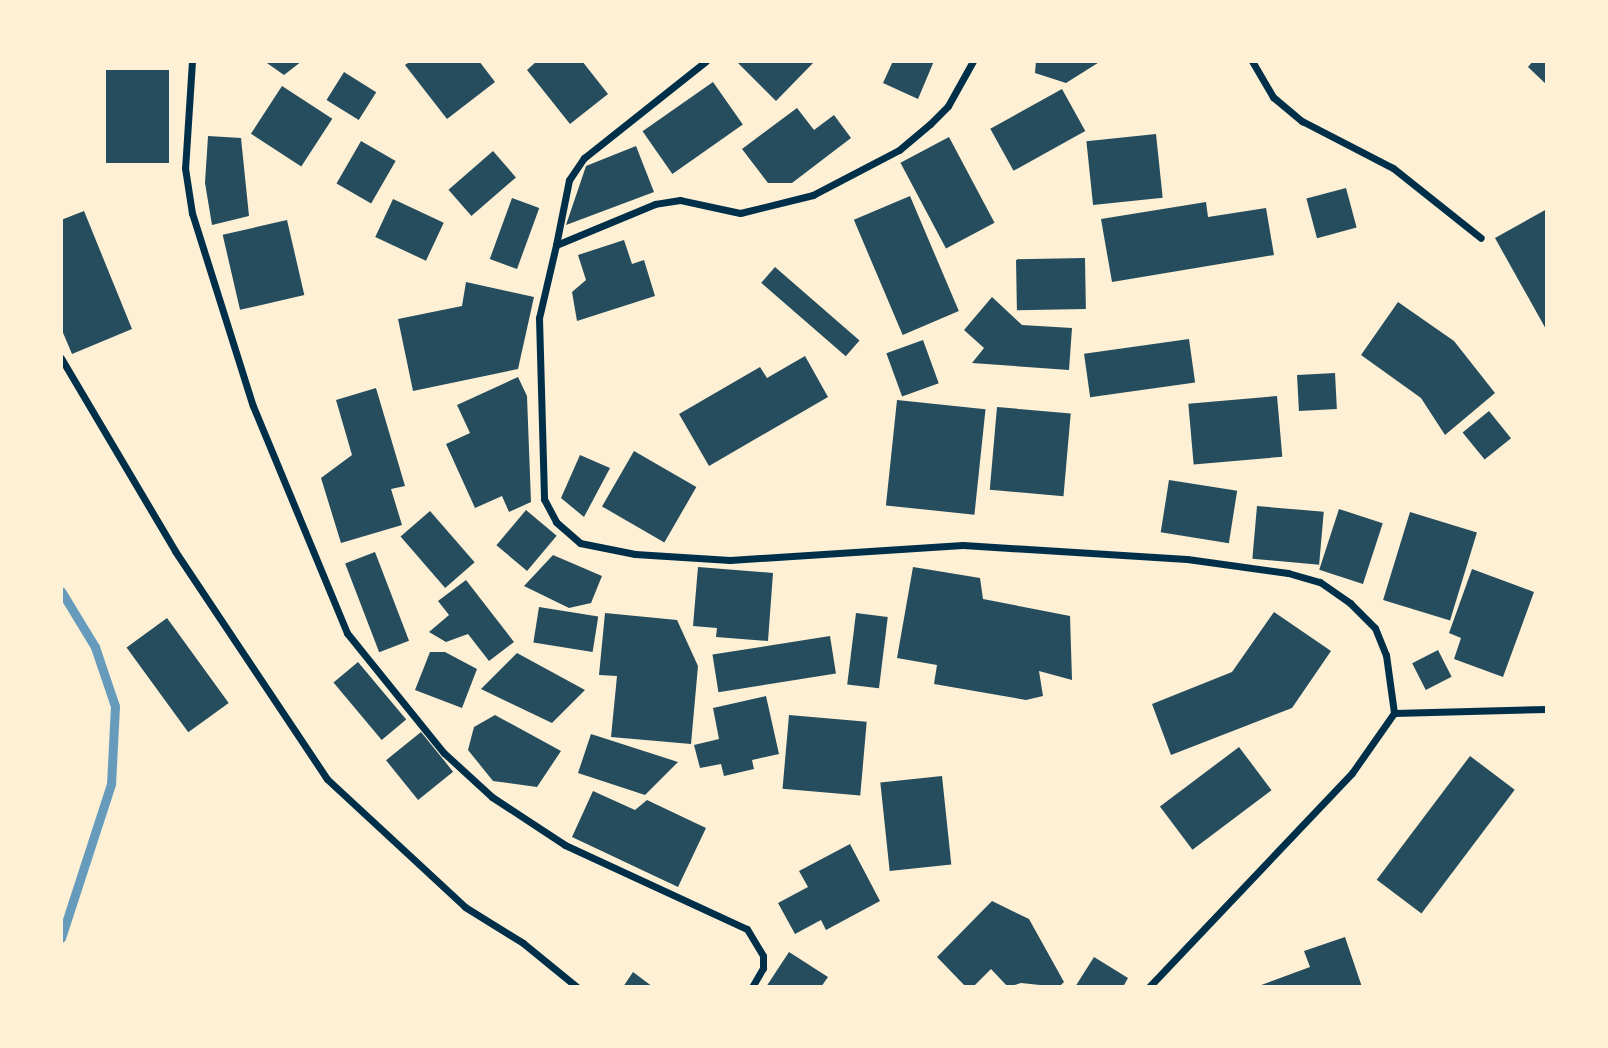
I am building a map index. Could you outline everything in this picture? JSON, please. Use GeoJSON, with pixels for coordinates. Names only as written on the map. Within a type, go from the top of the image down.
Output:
{"type":"FeatureCollection","features":[{"type":"Feature","properties":{"kind":"street"},"geometry":{"type":"LineString","coordinates":[[192,61],[185,168],[192,213],[253,406],[347,633],[444,753],[492,797],[565,845],[747,929],[763,956],[763,968],[752,987]]}},
{"type":"Feature","properties":{"kind":"street"},"geometry":{"type":"LineString","coordinates":[[706,61],[584,158],[569,180],[539,318],[542,474],[544,499],[556,522],[580,543],[691,560],[964,545],[1187,559],[1288,573],[1320,582],[1350,603],[1375,628],[1387,654],[1394,713],[1352,773],[1149,987]]}},
{"type":"Feature","properties":{"kind":"street"},"geometry":{"type":"LineString","coordinates":[[556,245],[655,204],[680,201],[740,213],[813,195],[899,150],[948,106],[974,61]]}},
{"type":"Feature","properties":{"kind":"street"},"geometry":{"type":"LineString","coordinates":[[1252,61],[1273,97],[1302,121],[1392,168],[1481,238]]}},
{"type":"Feature","properties":{"kind":"street"},"geometry":{"type":"LineString","coordinates":[[61,358],[175,551],[327,779],[446,891],[578,987]]}},
{"type":"Feature","properties":{"kind":"street"},"geometry":{"type":"LineString","coordinates":[[1394,713],[1547,709]]}},
{"type":"Feature","properties":{"kind":"building"},"geometry":{"type":"Polygon","coordinates":[[[264,61],[302,61],[284,75],[264,61]]]}},
{"type":"Feature","properties":{"kind":"building"},"geometry":{"type":"Polygon","coordinates":[[[411,61],[479,61],[495,82],[447,119],[405,65],[411,61]]]}},
{"type":"Feature","properties":{"kind":"building"},"geometry":{"type":"Polygon","coordinates":[[[537,61],[582,61],[608,94],[570,124],[527,70],[537,61]]]}},
{"type":"Feature","properties":{"kind":"building"},"geometry":{"type":"Polygon","coordinates":[[[736,61],[815,61],[776,101],[736,61]]]}},
{"type":"Feature","properties":{"kind":"building"},"geometry":{"type":"Polygon","coordinates":[[[893,61],[934,61],[918,99],[883,83],[893,61]]]}},
{"type":"Feature","properties":{"kind":"building"},"geometry":{"type":"Polygon","coordinates":[[[1036,61],[1101,61],[1066,83],[1035,73],[1036,61]]]}},
{"type":"Feature","properties":{"kind":"building"},"geometry":{"type":"Polygon","coordinates":[[[1533,61],[1547,61],[1547,85],[1528,67],[1533,61]]]}},
{"type":"Feature","properties":{"kind":"building"},"geometry":{"type":"Polygon","coordinates":[[[106,70],[169,70],[169,163],[106,163],[106,70]]]}},
{"type":"Feature","properties":{"kind":"building"},"geometry":{"type":"Polygon","coordinates":[[[344,72],[376,92],[359,120],[327,100],[344,72]]]}},
{"type":"Feature","properties":{"kind":"building"},"geometry":{"type":"Polygon","coordinates":[[[713,82],[743,125],[672,174],[643,131],[713,82]]]}},
{"type":"Feature","properties":{"kind":"building"},"geometry":{"type":"Polygon","coordinates":[[[282,86],[332,119],[301,166],[251,134],[282,86]]]}},
{"type":"Feature","properties":{"kind":"building"},"geometry":{"type":"Polygon","coordinates":[[[1062,89],[1085,131],[1014,171],[990,129],[1062,89]]]}},
{"type":"Feature","properties":{"kind":"building"},"geometry":{"type":"Polygon","coordinates":[[[797,108],[814,130],[834,115],[851,138],[792,183],[768,183],[742,149],[797,108]]]}},
{"type":"Feature","properties":{"kind":"building"},"geometry":{"type":"Polygon","coordinates":[[[1156,134],[1163,198],[1093,205],[1086,141],[1156,134]]]}},
{"type":"Feature","properties":{"kind":"building"},"geometry":{"type":"Polygon","coordinates":[[[208,136],[241,138],[249,216],[212,225],[205,183],[208,136]]]}},
{"type":"Feature","properties":{"kind":"building"},"geometry":{"type":"Polygon","coordinates":[[[949,137],[995,223],[946,248],[900,163],[949,137]]]}},
{"type":"Feature","properties":{"kind":"building"},"geometry":{"type":"Polygon","coordinates":[[[361,141],[396,161],[371,203],[336,183],[361,141]]]}},
{"type":"Feature","properties":{"kind":"building"},"geometry":{"type":"Polygon","coordinates":[[[636,146],[654,192],[566,225],[586,166],[636,146]]]}},
{"type":"Feature","properties":{"kind":"building"},"geometry":{"type":"Polygon","coordinates":[[[493,151],[516,177],[471,216],[448,190],[493,151]]]}},
{"type":"Feature","properties":{"kind":"building"},"geometry":{"type":"Polygon","coordinates":[[[1346,188],[1357,228],[1317,238],[1306,199],[1346,188]]]}},
{"type":"Feature","properties":{"kind":"building"},"geometry":{"type":"Polygon","coordinates":[[[910,196],[959,311],[903,335],[854,220],[910,196]]]}},
{"type":"Feature","properties":{"kind":"building"},"geometry":{"type":"Polygon","coordinates":[[[512,198],[539,208],[517,269],[490,259],[512,198]]]}},
{"type":"Feature","properties":{"kind":"building"},"geometry":{"type":"Polygon","coordinates":[[[393,199],[444,223],[426,261],[375,237],[393,199]]]}},
{"type":"Feature","properties":{"kind":"building"},"geometry":{"type":"Polygon","coordinates":[[[1206,202],[1208,217],[1266,208],[1274,255],[1112,282],[1101,219],[1206,202]]]}},
{"type":"Feature","properties":{"kind":"building"},"geometry":{"type":"Polygon","coordinates":[[[1547,209],[1547,331],[1495,238],[1547,209]]]}},
{"type":"Feature","properties":{"kind":"building"},"geometry":{"type":"Polygon","coordinates":[[[84,211],[132,329],[72,354],[61,328],[61,220],[84,211]]]}},
{"type":"Feature","properties":{"kind":"building"},"geometry":{"type":"Polygon","coordinates":[[[287,220],[304,295],[240,310],[223,235],[287,220]]]}},
{"type":"Feature","properties":{"kind":"building"},"geometry":{"type":"Polygon","coordinates":[[[624,240],[632,264],[644,260],[655,296],[577,321],[572,292],[586,280],[578,255],[624,240]]]}},
{"type":"Feature","properties":{"kind":"building"},"geometry":{"type":"Polygon","coordinates":[[[1085,258],[1086,309],[1017,310],[1016,259],[1085,258]]]}},
{"type":"Feature","properties":{"kind":"building"},"geometry":{"type":"Polygon","coordinates":[[[775,267],[860,340],[846,356],[761,283],[775,267]]]}},
{"type":"Feature","properties":{"kind":"building"},"geometry":{"type":"Polygon","coordinates":[[[466,282],[534,297],[518,369],[413,391],[398,319],[462,306],[466,282]]]}},
{"type":"Feature","properties":{"kind":"building"},"geometry":{"type":"Polygon","coordinates":[[[992,297],[1022,325],[1072,328],[1069,370],[972,363],[984,348],[964,330],[992,297]]]}},
{"type":"Feature","properties":{"kind":"building"},"geometry":{"type":"Polygon","coordinates":[[[1398,302],[1454,341],[1495,393],[1445,435],[1421,398],[1361,355],[1398,302]]]}},
{"type":"Feature","properties":{"kind":"building"},"geometry":{"type":"Polygon","coordinates":[[[1189,339],[1195,383],[1090,397],[1084,354],[1189,339]]]}},
{"type":"Feature","properties":{"kind":"building"},"geometry":{"type":"Polygon","coordinates":[[[923,340],[939,383],[902,397],[886,353],[923,340]]]}},
{"type":"Feature","properties":{"kind":"building"},"geometry":{"type":"Polygon","coordinates":[[[805,356],[828,397],[709,466],[679,414],[760,367],[767,378],[805,356]]]}},
{"type":"Feature","properties":{"kind":"building"},"geometry":{"type":"Polygon","coordinates":[[[1335,373],[1337,409],[1299,411],[1297,375],[1335,373]]]}},
{"type":"Feature","properties":{"kind":"building"},"geometry":{"type":"Polygon","coordinates":[[[518,377],[527,396],[531,502],[509,512],[502,496],[475,508],[446,444],[470,433],[457,405],[518,377]]]}},
{"type":"Feature","properties":{"kind":"building"},"geometry":{"type":"Polygon","coordinates":[[[376,388],[405,486],[391,489],[402,525],[341,543],[321,478],[352,455],[336,400],[376,388]]]}},
{"type":"Feature","properties":{"kind":"building"},"geometry":{"type":"Polygon","coordinates":[[[1277,396],[1282,457],[1194,465],[1188,404],[1277,396]]]}},
{"type":"Feature","properties":{"kind":"building"},"geometry":{"type":"Polygon","coordinates":[[[897,400],[986,409],[974,515],[886,505],[897,400]]]}},
{"type":"Feature","properties":{"kind":"building"},"geometry":{"type":"Polygon","coordinates":[[[997,407],[1071,413],[1063,496],[990,490],[997,407]]]}},
{"type":"Feature","properties":{"kind":"building"},"geometry":{"type":"Polygon","coordinates":[[[1489,411],[1511,438],[1485,460],[1463,432],[1489,411]]]}},
{"type":"Feature","properties":{"kind":"building"},"geometry":{"type":"Polygon","coordinates":[[[634,451],[696,487],[664,542],[602,506],[634,451]]]}},
{"type":"Feature","properties":{"kind":"building"},"geometry":{"type":"Polygon","coordinates":[[[580,455],[610,468],[584,517],[561,498],[580,455]]]}},
{"type":"Feature","properties":{"kind":"building"},"geometry":{"type":"Polygon","coordinates":[[[1169,480],[1237,491],[1229,543],[1161,532],[1169,480]]]}},
{"type":"Feature","properties":{"kind":"building"},"geometry":{"type":"Polygon","coordinates":[[[1257,506],[1324,512],[1319,565],[1252,559],[1257,506]]]}},
{"type":"Feature","properties":{"kind":"building"},"geometry":{"type":"Polygon","coordinates":[[[1339,509],[1383,523],[1363,584],[1319,570],[1339,509]]]}},
{"type":"Feature","properties":{"kind":"building"},"geometry":{"type":"Polygon","coordinates":[[[526,510],[557,536],[527,571],[496,545],[526,510]]]}},
{"type":"Feature","properties":{"kind":"building"},"geometry":{"type":"Polygon","coordinates":[[[430,511],[475,562],[445,588],[401,537],[430,511]]]}},
{"type":"Feature","properties":{"kind":"building"},"geometry":{"type":"Polygon","coordinates":[[[1410,512],[1477,532],[1450,620],[1383,600],[1410,512]]]}},
{"type":"Feature","properties":{"kind":"building"},"geometry":{"type":"Polygon","coordinates":[[[375,552],[409,641],[379,652],[345,563],[375,552]]]}},
{"type":"Feature","properties":{"kind":"building"},"geometry":{"type":"Polygon","coordinates":[[[553,555],[602,576],[591,603],[569,608],[524,586],[553,555]]]}},
{"type":"Feature","properties":{"kind":"building"},"geometry":{"type":"Polygon","coordinates":[[[698,567],[773,573],[768,641],[716,637],[717,628],[693,626],[698,567]]]}},
{"type":"Feature","properties":{"kind":"building"},"geometry":{"type":"Polygon","coordinates":[[[913,567],[980,578],[983,599],[1070,616],[1072,680],[1039,671],[1043,696],[1026,700],[934,684],[937,665],[897,658],[913,567]]]}},
{"type":"Feature","properties":{"kind":"building"},"geometry":{"type":"Polygon","coordinates":[[[1472,569],[1534,592],[1503,677],[1454,659],[1461,638],[1449,633],[1472,569]]]}},
{"type":"Feature","properties":{"kind":"building"},"geometry":{"type":"Polygon","coordinates":[[[466,580],[514,642],[489,661],[468,634],[446,642],[429,632],[449,615],[438,601],[466,580]]]}},
{"type":"Feature","properties":{"kind":"building"},"geometry":{"type":"Polygon","coordinates":[[[539,607],[598,616],[593,652],[533,643],[539,607]]]}},
{"type":"Feature","properties":{"kind":"building"},"geometry":{"type":"Polygon","coordinates":[[[1274,612],[1331,651],[1292,708],[1171,755],[1152,704],[1232,672],[1274,612]]]}},
{"type":"Feature","properties":{"kind":"building"},"geometry":{"type":"Polygon","coordinates":[[[605,613],[677,620],[698,666],[691,744],[611,737],[617,676],[599,675],[605,613]]]}},
{"type":"Feature","properties":{"kind":"building"},"geometry":{"type":"Polygon","coordinates":[[[856,613],[888,617],[879,688],[847,684],[856,613]]]}},
{"type":"Feature","properties":{"kind":"building"},"geometry":{"type":"Polygon","coordinates":[[[167,618],[229,703],[188,732],[127,647],[167,618]]]}},
{"type":"Feature","properties":{"kind":"building"},"geometry":{"type":"Polygon","coordinates":[[[830,636],[836,674],[718,692],[712,655],[830,636]]]}},
{"type":"Feature","properties":{"kind":"building"},"geometry":{"type":"Polygon","coordinates":[[[1438,650],[1452,677],[1426,690],[1412,663],[1438,650]]]}},
{"type":"Feature","properties":{"kind":"building"},"geometry":{"type":"Polygon","coordinates":[[[430,652],[445,652],[477,669],[462,708],[415,690],[430,652]]]}},
{"type":"Feature","properties":{"kind":"building"},"geometry":{"type":"Polygon","coordinates":[[[517,653],[585,690],[552,723],[481,689],[517,653]]]}},
{"type":"Feature","properties":{"kind":"building"},"geometry":{"type":"Polygon","coordinates":[[[358,662],[406,719],[382,740],[333,683],[358,662]]]}},
{"type":"Feature","properties":{"kind":"building"},"geometry":{"type":"Polygon","coordinates":[[[766,696],[779,754],[752,760],[754,769],[724,776],[721,764],[700,768],[694,745],[719,739],[713,708],[766,696]]]}},
{"type":"Feature","properties":{"kind":"building"},"geometry":{"type":"Polygon","coordinates":[[[495,715],[561,751],[537,787],[493,781],[468,750],[474,727],[495,715]]]}},
{"type":"Feature","properties":{"kind":"building"},"geometry":{"type":"Polygon","coordinates":[[[789,715],[867,722],[860,796],[783,789],[789,715]]]}},
{"type":"Feature","properties":{"kind":"building"},"geometry":{"type":"Polygon","coordinates":[[[421,732],[453,772],[418,800],[386,760],[421,732]]]}},
{"type":"Feature","properties":{"kind":"building"},"geometry":{"type":"Polygon","coordinates":[[[591,734],[678,762],[645,795],[578,773],[591,734]]]}},
{"type":"Feature","properties":{"kind":"building"},"geometry":{"type":"Polygon","coordinates":[[[1239,747],[1271,790],[1192,850],[1160,807],[1239,747]]]}},
{"type":"Feature","properties":{"kind":"building"},"geometry":{"type":"Polygon","coordinates":[[[1470,756],[1515,790],[1421,913],[1377,880],[1470,756]]]}},
{"type":"Feature","properties":{"kind":"building"},"geometry":{"type":"Polygon","coordinates":[[[942,776],[951,865],[890,871],[880,782],[942,776]]]}},
{"type":"Feature","properties":{"kind":"building"},"geometry":{"type":"Polygon","coordinates":[[[593,791],[635,810],[647,800],[706,828],[678,887],[572,837],[593,791]]]}},
{"type":"Feature","properties":{"kind":"building"},"geometry":{"type":"Polygon","coordinates":[[[850,844],[880,901],[826,930],[821,920],[795,934],[778,903],[808,887],[799,871],[850,844]]]}},
{"type":"Feature","properties":{"kind":"building"},"geometry":{"type":"Polygon","coordinates":[[[992,901],[1029,919],[1064,982],[1059,987],[1021,983],[1008,987],[991,969],[973,987],[966,987],[937,957],[992,901]]]}},
{"type":"Feature","properties":{"kind":"building"},"geometry":{"type":"Polygon","coordinates":[[[1345,937],[1362,987],[1256,987],[1310,967],[1304,951],[1345,937]]]}},
{"type":"Feature","properties":{"kind":"building"},"geometry":{"type":"Polygon","coordinates":[[[789,952],[828,977],[821,987],[766,987],[789,952]]]}},
{"type":"Feature","properties":{"kind":"building"},"geometry":{"type":"Polygon","coordinates":[[[1094,957],[1128,978],[1123,987],[1075,987],[1094,957]]]}},
{"type":"Feature","properties":{"kind":"building"},"geometry":{"type":"Polygon","coordinates":[[[633,972],[653,987],[623,987],[633,972]]]}},
{"type":"Feature","properties":{"kind":"waterway"},"geometry":{"type":"LineString","coordinates":[[61,591],[95,647],[115,706],[111,784],[61,938]]}}]}
